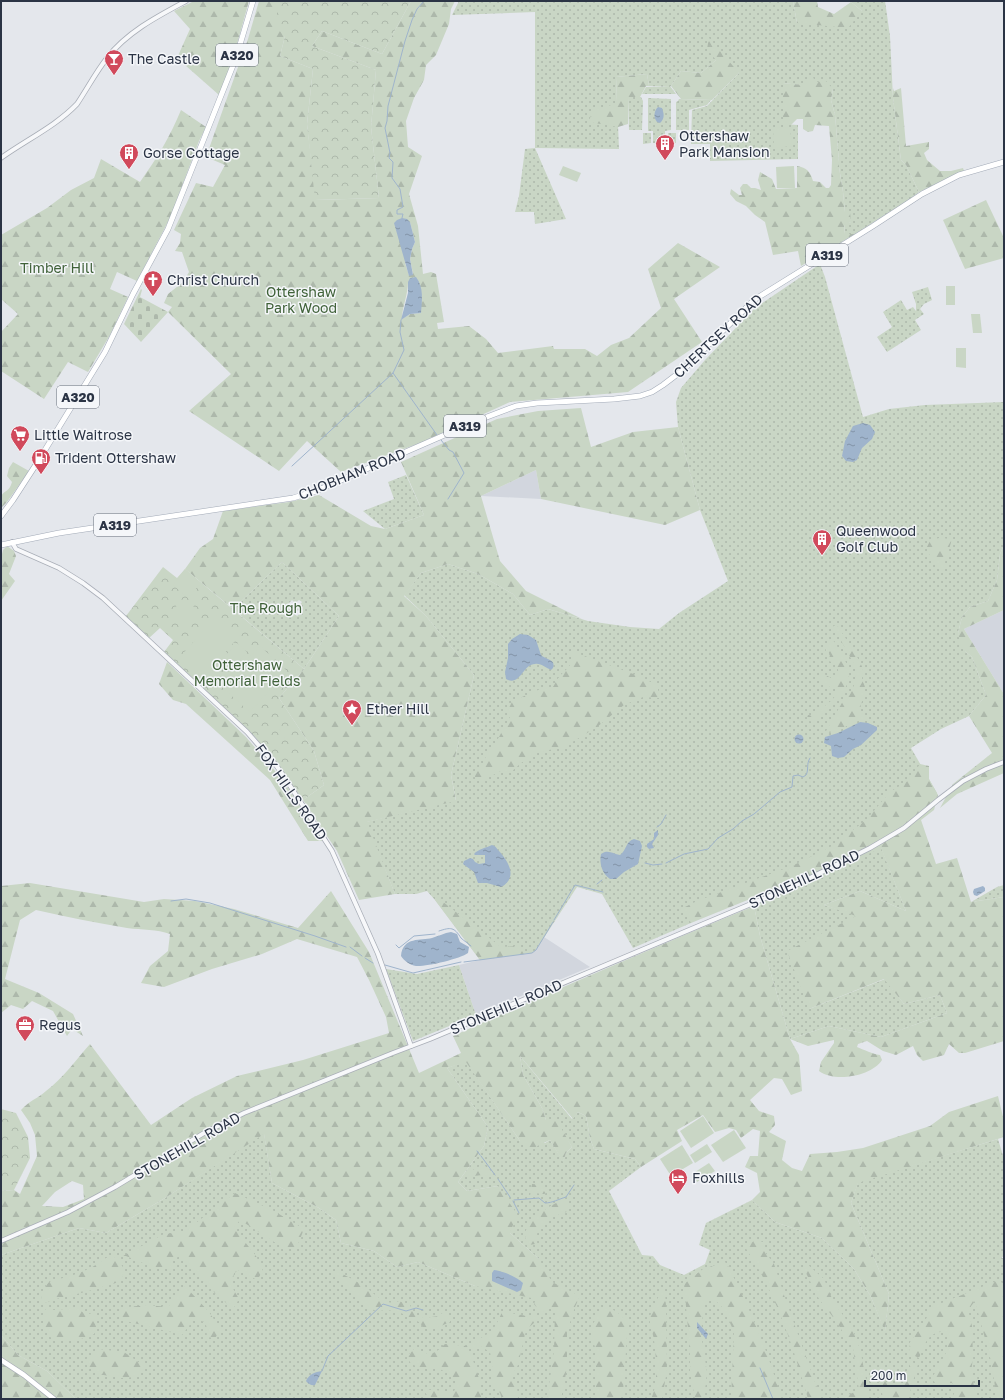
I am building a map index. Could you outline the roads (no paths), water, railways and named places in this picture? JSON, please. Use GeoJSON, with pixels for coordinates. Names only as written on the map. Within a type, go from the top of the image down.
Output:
{"type":"FeatureCollection","features":[{"type":"Feature","properties":{"kind":"main road","name":"A320"},"geometry":{"type":"LineString","coordinates":[[1,514],[15,496],[59,429],[105,352],[168,228],[236,58],[253,1]]}},
{"type":"Feature","properties":{"kind":"main road","name":"CHERTSEY ROAD"},"geometry":{"type":"LineString","coordinates":[[664,385],[684,369],[754,300],[922,194],[959,176],[1004,162]]}},
{"type":"Feature","properties":{"kind":"main road","name":"CHOBHAM ROAD"},"geometry":{"type":"LineString","coordinates":[[1,544],[293,498],[316,491],[479,420],[516,406],[537,403],[614,399],[640,396],[652,392],[664,385]]}},
{"type":"Feature","properties":{"kind":"main road"},"geometry":{"type":"LineString","coordinates":[[1,1360],[24,1375],[54,1399]]}},
{"type":"Feature","properties":{"kind":"street"},"geometry":{"type":"LineString","coordinates":[[1,158],[43,131],[71,110],[77,104],[106,59],[125,39],[150,21],[186,1]]}},
{"type":"Feature","properties":{"kind":"street","name":"FOX HILLS ROAD"},"geometry":{"type":"LineString","coordinates":[[10,543],[16,549],[59,568],[103,598],[247,732],[276,765],[332,851],[378,954],[411,1046]]}},
{"type":"Feature","properties":{"kind":"street","name":"STONEHILL ROAD"},"geometry":{"type":"LineString","coordinates":[[1,1241],[68,1212],[115,1187],[204,1133],[244,1113],[411,1046],[796,885],[870,848],[899,831],[963,781],[986,769],[1004,762]]}},
{"type":"Feature","properties":{"kind":"water"},"geometry":{"type":"Polygon","coordinates":[[[658,107],[662,108],[664,114],[660,123],[657,122],[655,116],[655,112],[658,107]]]}},
{"type":"Feature","properties":{"kind":"water"},"geometry":{"type":"Polygon","coordinates":[[[402,218],[407,219],[410,222],[415,242],[410,259],[413,275],[409,276],[394,223],[402,218]]]}},
{"type":"Feature","properties":{"kind":"water"},"geometry":{"type":"Polygon","coordinates":[[[416,277],[419,281],[421,290],[421,313],[410,314],[401,320],[408,293],[408,282],[410,278],[416,277]]]}},
{"type":"Feature","properties":{"kind":"water"},"geometry":{"type":"Polygon","coordinates":[[[863,423],[870,425],[875,432],[872,439],[862,448],[857,460],[853,462],[846,461],[842,456],[845,441],[853,426],[863,423]]]}},
{"type":"Feature","properties":{"kind":"water"},"geometry":{"type":"Polygon","coordinates":[[[520,634],[528,635],[536,640],[541,655],[552,661],[554,665],[551,670],[539,664],[531,665],[527,667],[518,678],[511,681],[506,679],[505,672],[508,658],[508,644],[512,639],[520,634]]]}},
{"type":"Feature","properties":{"kind":"water"},"geometry":{"type":"Polygon","coordinates":[[[860,722],[868,723],[877,727],[877,730],[861,745],[853,749],[844,757],[838,758],[832,756],[831,746],[824,743],[825,737],[838,733],[860,722]]]}},
{"type":"Feature","properties":{"kind":"water"},"geometry":{"type":"Polygon","coordinates":[[[799,734],[804,739],[799,744],[794,739],[799,734]]]}},
{"type":"Feature","properties":{"kind":"water"},"geometry":{"type":"Polygon","coordinates":[[[658,830],[658,835],[652,844],[654,848],[649,849],[647,844],[654,839],[654,833],[658,830]]]}},
{"type":"Feature","properties":{"kind":"water"},"geometry":{"type":"Polygon","coordinates":[[[634,839],[640,841],[642,846],[638,864],[624,872],[616,879],[610,879],[607,877],[602,868],[600,861],[601,854],[608,852],[620,855],[624,851],[627,844],[634,839]]]}},
{"type":"Feature","properties":{"kind":"water"},"geometry":{"type":"Polygon","coordinates":[[[492,845],[503,855],[509,865],[509,879],[501,887],[487,883],[478,883],[474,872],[463,864],[464,861],[470,858],[479,864],[485,863],[485,855],[474,854],[492,845]]]}},
{"type":"Feature","properties":{"kind":"water"},"geometry":{"type":"Polygon","coordinates":[[[983,886],[985,891],[977,896],[974,895],[974,889],[983,886]]]}},
{"type":"Feature","properties":{"kind":"water"},"geometry":{"type":"Polygon","coordinates":[[[451,932],[457,934],[460,942],[469,947],[468,953],[450,960],[420,966],[409,964],[401,956],[402,950],[409,942],[432,938],[451,932]]]}},
{"type":"Feature","properties":{"kind":"water"},"geometry":{"type":"Polygon","coordinates":[[[494,1270],[510,1275],[523,1283],[521,1290],[517,1292],[492,1281],[492,1273],[494,1270]]]}},
{"type":"Feature","properties":{"kind":"water"},"geometry":{"type":"Polygon","coordinates":[[[697,1322],[708,1334],[706,1339],[697,1328],[697,1322]]]}},
{"type":"Feature","properties":{"kind":"water"},"geometry":{"type":"Polygon","coordinates":[[[322,1371],[315,1385],[306,1381],[312,1374],[322,1371]]]}},
{"type":"Feature","properties":{"kind":"waterway"},"geometry":{"type":"LineString","coordinates":[[402,218],[403,214],[397,214],[397,210],[403,207],[400,189],[392,178],[393,162],[389,158],[390,153],[385,128],[388,106],[405,41],[417,9],[424,1]]}},
{"type":"Feature","properties":{"kind":"waterway"},"geometry":{"type":"LineString","coordinates":[[292,466],[393,373],[404,350],[400,332],[401,320]]}},
{"type":"Feature","properties":{"kind":"waterway"},"geometry":{"type":"LineString","coordinates":[[393,373],[437,435]]}},
{"type":"Feature","properties":{"kind":"waterway"},"geometry":{"type":"LineString","coordinates":[[441,440],[449,450],[453,452],[464,473],[448,499]]}},
{"type":"Feature","properties":{"kind":"waterway"},"geometry":{"type":"LineString","coordinates":[[666,863],[684,854],[708,849],[718,838],[754,814],[780,792],[792,787],[793,776],[798,775],[803,777],[806,775],[810,758]]}},
{"type":"Feature","properties":{"kind":"waterway"},"geometry":{"type":"LineString","coordinates":[[657,827],[661,824],[666,815]]}},
{"type":"Feature","properties":{"kind":"waterway"},"geometry":{"type":"LineString","coordinates":[[645,863],[653,865],[662,864]]}},
{"type":"Feature","properties":{"kind":"waterway"},"geometry":{"type":"LineString","coordinates":[[597,884],[602,880]]}},
{"type":"Feature","properties":{"kind":"waterway"},"geometry":{"type":"LineString","coordinates":[[554,920],[575,885],[603,892]]}},
{"type":"Feature","properties":{"kind":"waterway"},"geometry":{"type":"LineString","coordinates":[[171,901],[186,899],[210,903],[346,947]]}},
{"type":"Feature","properties":{"kind":"waterway"},"geometry":{"type":"LineString","coordinates":[[464,962],[532,953],[536,950],[553,922]]}},
{"type":"Feature","properties":{"kind":"waterway"},"geometry":{"type":"LineString","coordinates":[[439,931],[452,929],[471,946]]}},
{"type":"Feature","properties":{"kind":"waterway"},"geometry":{"type":"LineString","coordinates":[[396,945],[399,948],[414,936],[435,934]]}},
{"type":"Feature","properties":{"kind":"waterway"},"geometry":{"type":"LineString","coordinates":[[350,947],[362,956]]}},
{"type":"Feature","properties":{"kind":"waterway"},"geometry":{"type":"LineString","coordinates":[[365,958],[373,963]]}},
{"type":"Feature","properties":{"kind":"waterway"},"geometry":{"type":"LineString","coordinates":[[385,965],[413,973],[461,962]]}},
{"type":"Feature","properties":{"kind":"waterway"},"geometry":{"type":"LineString","coordinates":[[477,1151],[480,1155]]}},
{"type":"Feature","properties":{"kind":"waterway"},"geometry":{"type":"LineString","coordinates":[[481,1156],[495,1175]]}},
{"type":"Feature","properties":{"kind":"waterway"},"geometry":{"type":"LineString","coordinates":[[498,1179],[510,1197]]}},
{"type":"Feature","properties":{"kind":"waterway"},"geometry":{"type":"LineString","coordinates":[[514,1200],[539,1198],[545,1203],[550,1202],[566,1197],[574,1185]]}},
{"type":"Feature","properties":{"kind":"waterway"},"geometry":{"type":"LineString","coordinates":[[513,1201],[519,1213]]}},
{"type":"Feature","properties":{"kind":"waterway"},"geometry":{"type":"LineString","coordinates":[[322,1371],[328,1356],[383,1304],[406,1311],[416,1308],[423,1310]]}},
{"type":"Feature","properties":{"kind":"waterway"},"geometry":{"type":"LineString","coordinates":[[760,1368],[773,1399]]}},
{"type":"Feature","properties":{"kind":"place","name":"The Castle"},"geometry":{"type":"Point","coordinates":[114,76]}},
{"type":"Feature","properties":{"kind":"place","name":"Ottershaw Park Mansion"},"geometry":{"type":"Point","coordinates":[665,161]}},
{"type":"Feature","properties":{"kind":"place","name":"Gorse Cottage"},"geometry":{"type":"Point","coordinates":[129,170]}},
{"type":"Feature","properties":{"kind":"place","name":"Christ Church"},"geometry":{"type":"Point","coordinates":[153,297]}},
{"type":"Feature","properties":{"kind":"place","name":"Little Waitrose"},"geometry":{"type":"Point","coordinates":[20,452]}},
{"type":"Feature","properties":{"kind":"place","name":"Trident Ottershaw"},"geometry":{"type":"Point","coordinates":[41,475]}},
{"type":"Feature","properties":{"kind":"place","name":"Queenwood Golf Club"},"geometry":{"type":"Point","coordinates":[822,556]}},
{"type":"Feature","properties":{"kind":"place","name":"Ether Hill"},"geometry":{"type":"Point","coordinates":[352,726]}},
{"type":"Feature","properties":{"kind":"place","name":"Regus"},"geometry":{"type":"Point","coordinates":[25,1042]}},
{"type":"Feature","properties":{"kind":"place","name":"Foxhills"},"geometry":{"type":"Point","coordinates":[678,1195]}},
{"type":"Feature","properties":{"kind":"park label","name":"Timber Hill"},"geometry":{"type":"Point","coordinates":[57,268]}},
{"type":"Feature","properties":{"kind":"park label","name":"Ottershaw Park Wood"},"geometry":{"type":"Point","coordinates":[301,300]}},
{"type":"Feature","properties":{"kind":"park label","name":"The Rough"},"geometry":{"type":"Point","coordinates":[266,608]}},
{"type":"Feature","properties":{"kind":"park label","name":"Ottershaw Memorial Fields"},"geometry":{"type":"Point","coordinates":[247,674]}}]}
